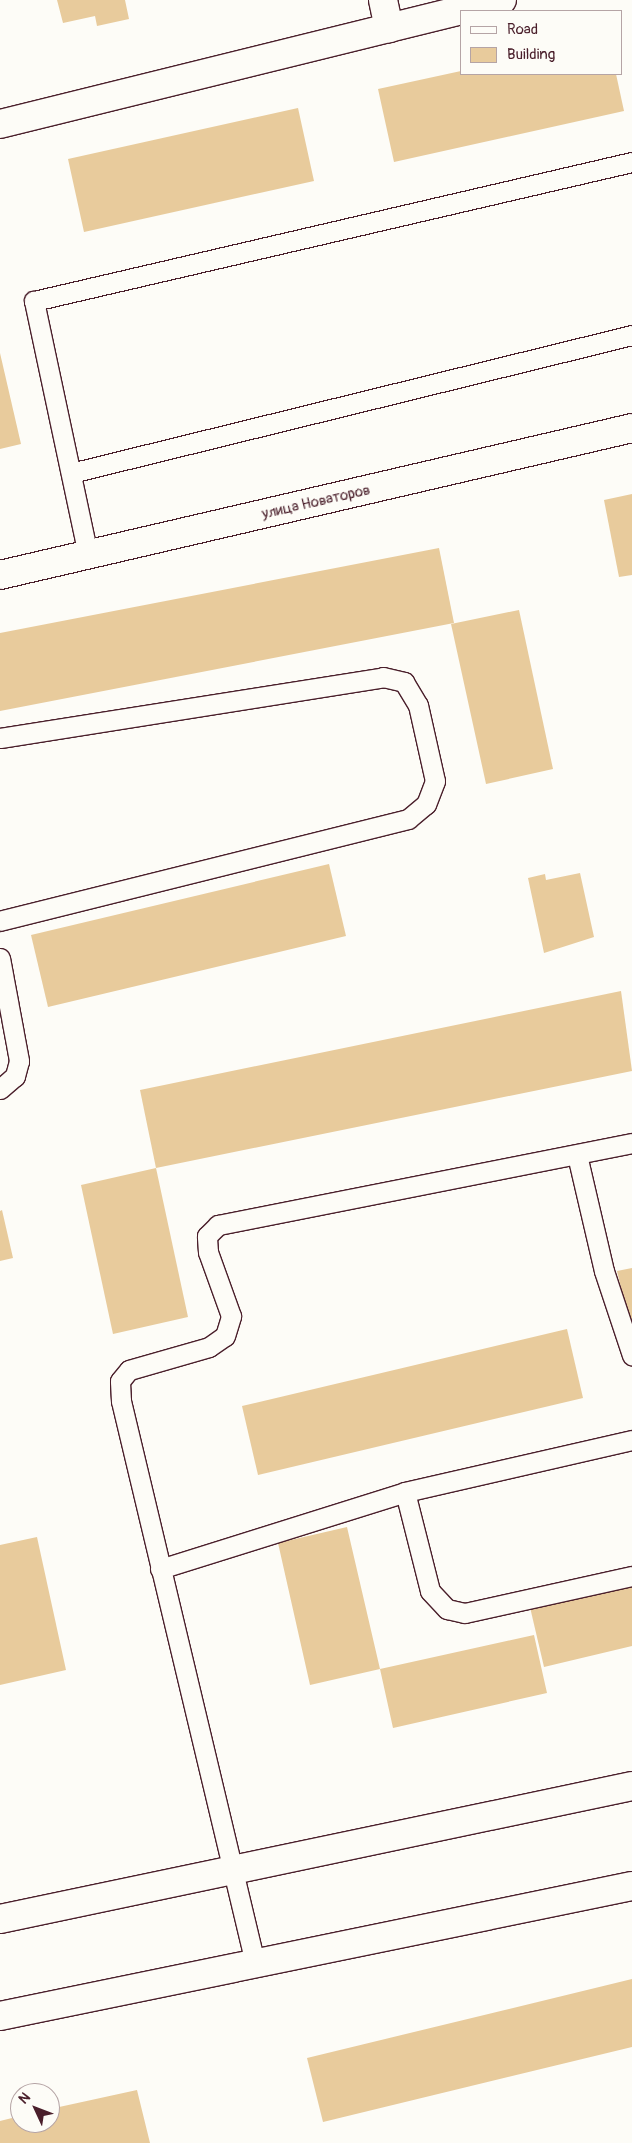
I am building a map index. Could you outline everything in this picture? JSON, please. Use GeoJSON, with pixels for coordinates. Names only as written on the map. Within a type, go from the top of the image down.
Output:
{"type":"FeatureCollection","features":[{"type":"Feature","properties":{"kind":"street"},"geometry":{"type":"LineString","coordinates":[[383,0],[389,28]]}},
{"type":"Feature","properties":{"kind":"street"},"geometry":{"type":"LineString","coordinates":[[462,10],[502,0]]}},
{"type":"Feature","properties":{"kind":"street"},"geometry":{"type":"LineString","coordinates":[[0,124],[460,10]]}},
{"type":"Feature","properties":{"kind":"street","name":"улица Новаторов"},"geometry":{"type":"LineString","coordinates":[[0,575],[632,428]]}},
{"type":"Feature","properties":{"kind":"street"},"geometry":{"type":"LineString","coordinates":[[0,1919],[632,1786]]}},
{"type":"Feature","properties":{"kind":"street"},"geometry":{"type":"LineString","coordinates":[[0,2016],[632,1886]]}},
{"type":"Feature","properties":{"kind":"lane"},"geometry":{"type":"LineString","coordinates":[[88,555],[34,301],[632,162]]}},
{"type":"Feature","properties":{"kind":"lane"},"geometry":{"type":"LineString","coordinates":[[71,473],[632,334]]}},
{"type":"Feature","properties":{"kind":"lane"},"geometry":{"type":"LineString","coordinates":[[0,738],[383,678],[404,682],[418,705],[435,781],[426,804],[408,818],[0,922]]}},
{"type":"Feature","properties":{"kind":"lane"},"geometry":{"type":"LineString","coordinates":[[0,958],[19,1061],[15,1076],[0,1089]]}},
{"type":"Feature","properties":{"kind":"lane"},"geometry":{"type":"LineString","coordinates":[[256,1963],[236,1869],[160,1569],[121,1401],[120,1381],[129,1370],[209,1347],[225,1336],[231,1316],[208,1252],[207,1236],[218,1225],[632,1143]]}},
{"type":"Feature","properties":{"kind":"lane"},"geometry":{"type":"LineString","coordinates":[[577,1155],[604,1271],[632,1355]]}},
{"type":"Feature","properties":{"kind":"lane"},"geometry":{"type":"LineString","coordinates":[[160,1569],[405,1492],[632,1440]]}},
{"type":"Feature","properties":{"kind":"lane"},"geometry":{"type":"LineString","coordinates":[[405,1492],[430,1591],[447,1609],[465,1613],[632,1576]]}},
{"type":"Feature","properties":{"kind":"building"},"geometry":{"type":"Polygon","coordinates":[[[57,0],[125,0],[129,19],[97,26],[95,16],[63,23],[57,0]]]}},
{"type":"Feature","properties":{"kind":"building"},"geometry":{"type":"Polygon","coordinates":[[[460,71],[460,75],[616,75],[624,111],[394,162],[378,89],[460,71]]]}},
{"type":"Feature","properties":{"kind":"building"},"geometry":{"type":"Polygon","coordinates":[[[298,108],[314,181],[84,232],[68,159],[298,108]]]}},
{"type":"Feature","properties":{"kind":"building"},"geometry":{"type":"Polygon","coordinates":[[[0,353],[21,444],[0,449],[0,353]]]}},
{"type":"Feature","properties":{"kind":"building"},"geometry":{"type":"Polygon","coordinates":[[[632,494],[632,575],[619,577],[604,500],[632,494]]]}},
{"type":"Feature","properties":{"kind":"building"},"geometry":{"type":"Polygon","coordinates":[[[439,548],[454,623],[0,711],[0,633],[439,548]]]}},
{"type":"Feature","properties":{"kind":"building"},"geometry":{"type":"Polygon","coordinates":[[[519,610],[553,769],[486,784],[451,624],[519,610]]]}},
{"type":"Feature","properties":{"kind":"building"},"geometry":{"type":"Polygon","coordinates":[[[329,864],[346,936],[48,1007],[31,935],[329,864]]]}},
{"type":"Feature","properties":{"kind":"building"},"geometry":{"type":"Polygon","coordinates":[[[580,873],[594,937],[544,953],[528,878],[545,874],[546,880],[580,873]]]}},
{"type":"Feature","properties":{"kind":"building"},"geometry":{"type":"Polygon","coordinates":[[[621,991],[632,1071],[156,1168],[140,1090],[621,991]]]}},
{"type":"Feature","properties":{"kind":"building"},"geometry":{"type":"Polygon","coordinates":[[[156,1168],[188,1317],[113,1334],[81,1185],[156,1168]]]}},
{"type":"Feature","properties":{"kind":"building"},"geometry":{"type":"Polygon","coordinates":[[[2,1210],[13,1258],[0,1261],[0,1211],[2,1210]]]}},
{"type":"Feature","properties":{"kind":"building"},"geometry":{"type":"Polygon","coordinates":[[[632,1268],[632,1330],[631,1330],[617,1271],[632,1268]]]}},
{"type":"Feature","properties":{"kind":"building"},"geometry":{"type":"Polygon","coordinates":[[[567,1329],[583,1398],[258,1475],[242,1406],[567,1329]]]}},
{"type":"Feature","properties":{"kind":"building"},"geometry":{"type":"Polygon","coordinates":[[[347,1527],[380,1669],[310,1685],[278,1543],[347,1527]]]}},
{"type":"Feature","properties":{"kind":"building"},"geometry":{"type":"Polygon","coordinates":[[[37,1537],[66,1670],[0,1685],[0,1545],[37,1537]]]}},
{"type":"Feature","properties":{"kind":"building"},"geometry":{"type":"Polygon","coordinates":[[[632,1578],[632,1646],[544,1667],[529,1603],[632,1578]]]}},
{"type":"Feature","properties":{"kind":"building"},"geometry":{"type":"Polygon","coordinates":[[[534,1635],[547,1693],[393,1728],[380,1669],[534,1635]]]}},
{"type":"Feature","properties":{"kind":"building"},"geometry":{"type":"Polygon","coordinates":[[[632,1979],[632,2047],[323,2122],[307,2058],[632,1979]]]}},
{"type":"Feature","properties":{"kind":"building"},"geometry":{"type":"Polygon","coordinates":[[[137,2090],[150,2143],[0,2143],[0,2121],[10,2118],[10,2133],[60,2133],[60,2107],[137,2090]]]}}]}
